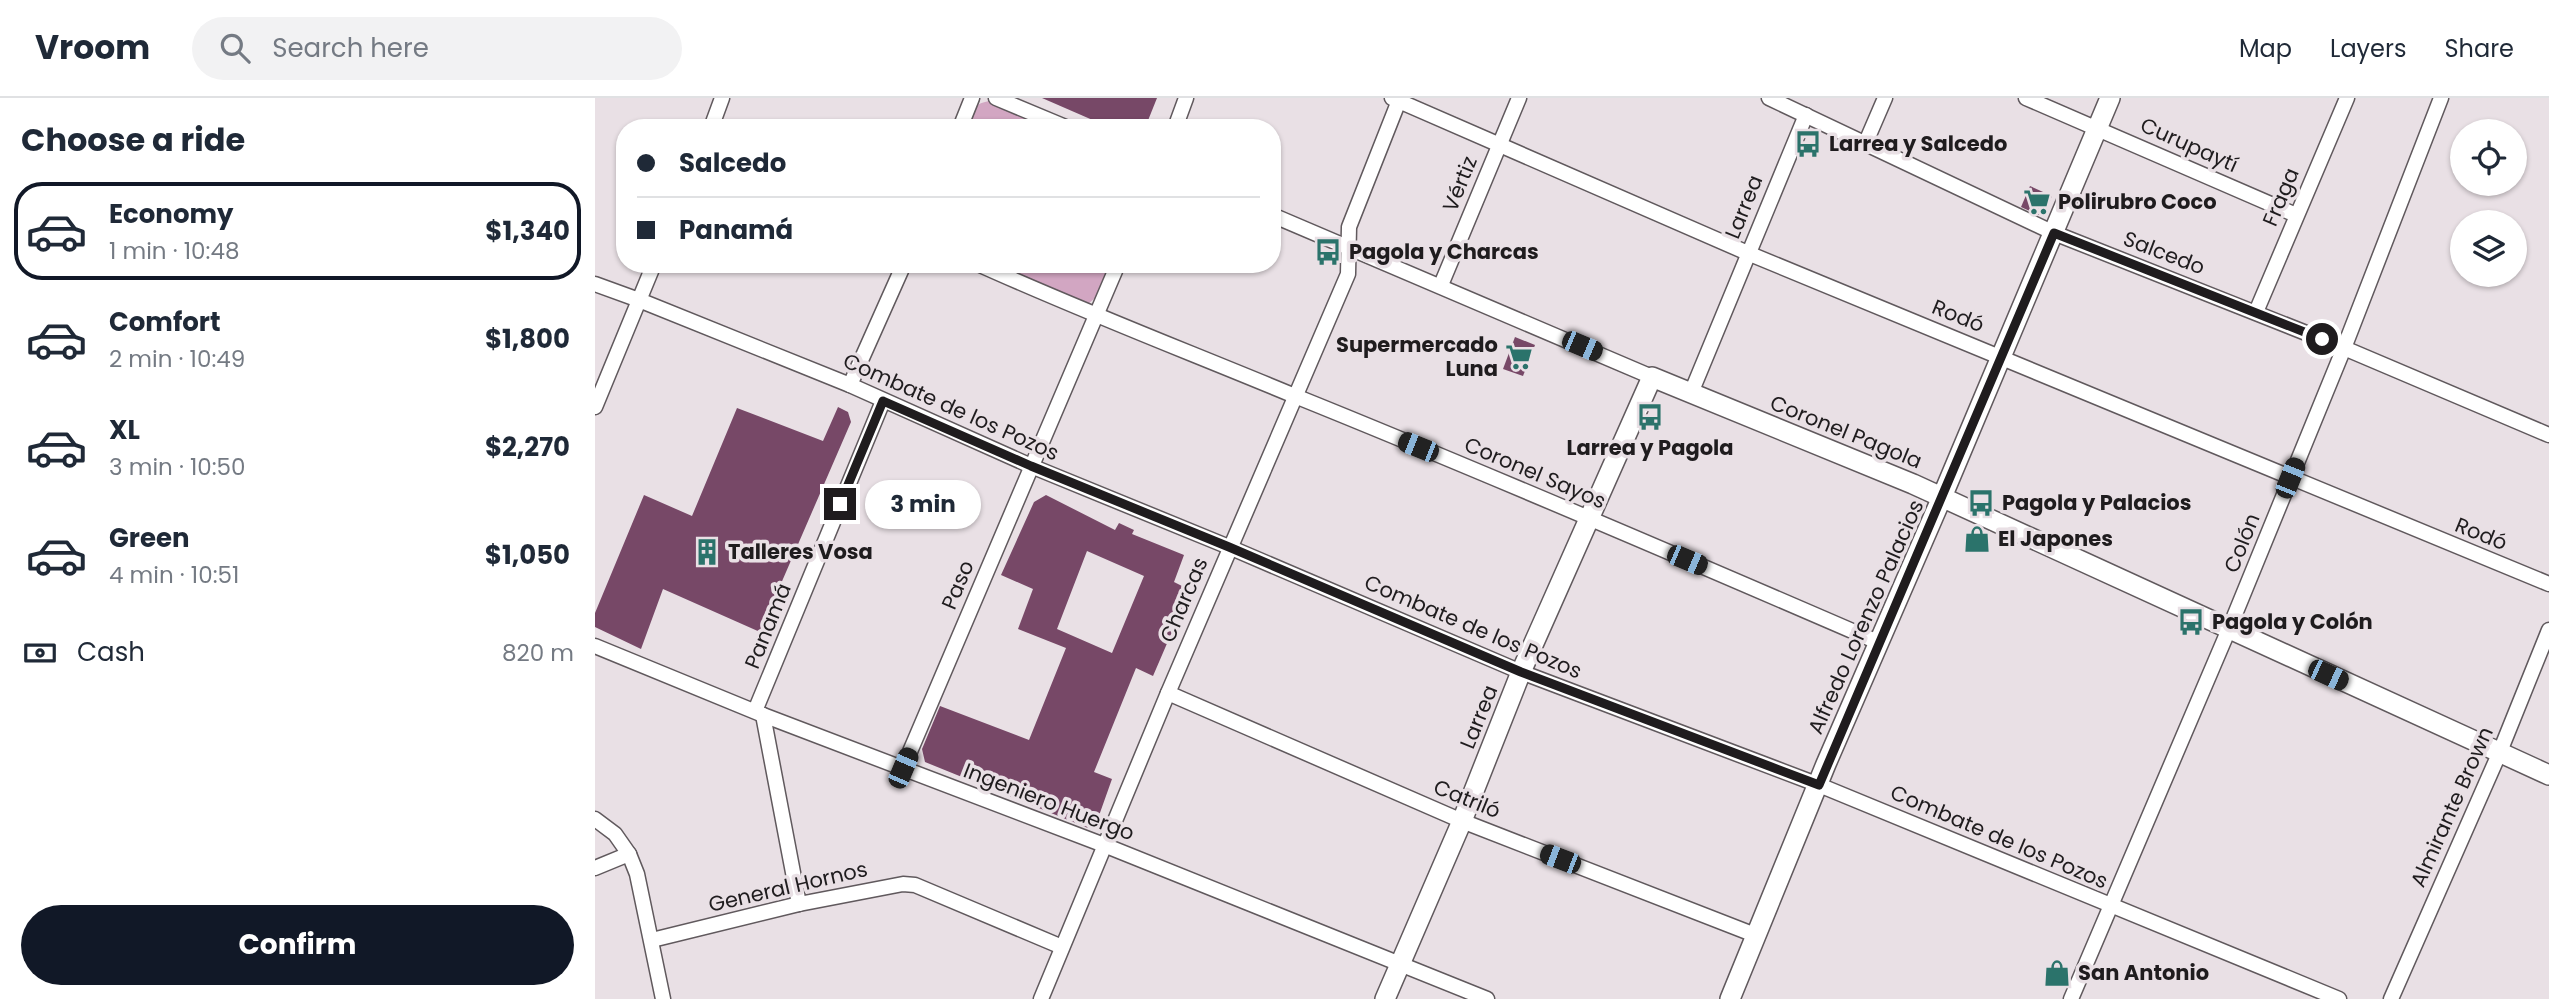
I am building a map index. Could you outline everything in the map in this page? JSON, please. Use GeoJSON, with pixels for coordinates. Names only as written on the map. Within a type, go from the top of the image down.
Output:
{"type":"FeatureCollection","features":[{"type":"Feature","properties":{"kind":"street"},"geometry":{"type":"LineString","coordinates":[[714,119],[722,98]]}},
{"type":"Feature","properties":{"kind":"street"},"geometry":{"type":"LineString","coordinates":[[964,119],[972,98]]}},
{"type":"Feature","properties":{"kind":"street"},"geometry":{"type":"LineString","coordinates":[[996,98],[1046,119]]}},
{"type":"Feature","properties":{"kind":"street"},"geometry":{"type":"LineString","coordinates":[[1178,119],[1186,98]]}},
{"type":"Feature","properties":{"kind":"street","name":"Vértiz"},"geometry":{"type":"LineString","coordinates":[[1441,285],[1519,98]]}},
{"type":"Feature","properties":{"kind":"street","name":"Salcedo"},"geometry":{"type":"LineString","coordinates":[[1769,98],[2054,233],[2256,312],[2549,435]]}},
{"type":"Feature","properties":{"kind":"street"},"geometry":{"type":"LineString","coordinates":[[1866,142],[1885,98]]}},
{"type":"Feature","properties":{"kind":"street","name":"Curupaytí"},"geometry":{"type":"LineString","coordinates":[[2025,98],[2296,215]]}},
{"type":"Feature","properties":{"kind":"street","name":"Alfredo Lorenzo Palacios"},"geometry":{"type":"LineString","coordinates":[[1730,999],[2110,98]]}},
{"type":"Feature","properties":{"kind":"street","name":"Fraga"},"geometry":{"type":"LineString","coordinates":[[2256,312],[2347,98]]}},
{"type":"Feature","properties":{"kind":"street","name":"Colón"},"geometry":{"type":"LineString","coordinates":[[2071,999],[2229,629],[2344,348],[2441,98]]}},
{"type":"Feature","properties":{"kind":"street","name":"Rodó"},"geometry":{"type":"LineString","coordinates":[[1397,99],[1750,254],[2549,584]]}},
{"type":"Feature","properties":{"kind":"street","name":"Charcas"},"geometry":{"type":"LineString","coordinates":[[1041,999],[1229,547],[1348,274],[1349,227],[1397,99]]}},
{"type":"Feature","properties":{"kind":"street","name":"Larrea"},"geometry":{"type":"LineString","coordinates":[[1691,393],[1806,115]]}},
{"type":"Feature","properties":{"kind":"street","name":"Coronel Pagola"},"geometry":{"type":"LineString","coordinates":[[1281,219],[1942,497],[2549,775]]}},
{"type":"Feature","properties":{"kind":"street"},"geometry":{"type":"LineString","coordinates":[[595,407],[651,273]]}},
{"type":"Feature","properties":{"kind":"street"},"geometry":{"type":"LineString","coordinates":[[850,385],[900,273]]}},
{"type":"Feature","properties":{"kind":"street","name":"Coronel Sayos"},"geometry":{"type":"LineString","coordinates":[[998,273],[1096,317],[1295,395],[1880,643]]}},
{"type":"Feature","properties":{"kind":"street","name":"Paso"},"geometry":{"type":"LineString","coordinates":[[903,768],[1114,273]]}},
{"type":"Feature","properties":{"kind":"street","name":"Combate de los Pozos"},"geometry":{"type":"LineString","coordinates":[[595,284],[850,385],[1031,466],[1521,672],[1819,785],[2339,999]]}},
{"type":"Feature","properties":{"kind":"street","name":"Larrea"},"geometry":{"type":"LineString","coordinates":[[1385,999],[1462,821],[1521,672],[1652,377]]}},
{"type":"Feature","properties":{"kind":"street","name":"Panamá"},"geometry":{"type":"LineString","coordinates":[[759,713],[883,401]]}},
{"type":"Feature","properties":{"kind":"street","name":"Almirante Brown"},"geometry":{"type":"LineString","coordinates":[[2391,999],[2499,754],[2549,630]]}},
{"type":"Feature","properties":{"kind":"street","name":"Ingeniero Huergo"},"geometry":{"type":"LineString","coordinates":[[595,646],[759,713],[1104,845],[1487,999]]}},
{"type":"Feature","properties":{"kind":"street","name":"Catriló"},"geometry":{"type":"LineString","coordinates":[[1168,693],[1462,821],[1755,935]]}},
{"type":"Feature","properties":{"kind":"street"},"geometry":{"type":"LineString","coordinates":[[759,713],[799,904]]}},
{"type":"Feature","properties":{"kind":"street"},"geometry":{"type":"LineString","coordinates":[[595,819],[615,834],[629,853],[637,874],[663,999]]}},
{"type":"Feature","properties":{"kind":"street"},"geometry":{"type":"LineString","coordinates":[[595,868],[629,853]]}},
{"type":"Feature","properties":{"kind":"street","name":"General Hornos"},"geometry":{"type":"LineString","coordinates":[[652,940],[799,904],[892,885],[915,886],[1062,947]]}},
{"type":"Feature","properties":{"kind":"shaded area"},"geometry":{"type":"Polygon","coordinates":[[[989,101],[1031,119],[968,119],[975,107],[989,101]]]}},
{"type":"Feature","properties":{"kind":"shaded area"},"geometry":{"type":"Polygon","coordinates":[[[1011,273],[1105,273],[1095,298],[1088,304],[1011,273]]]}},
{"type":"Feature","properties":{"kind":"building"},"geometry":{"type":"Polygon","coordinates":[[[1042,98],[1157,98],[1149,119],[1090,119],[1042,98]]]}},
{"type":"Feature","properties":{"kind":"building","name":"Polirubro Coco"},"geometry":{"type":"Polygon","coordinates":[[[2030,186],[2052,196],[2046,210],[2038,215],[2021,207],[2030,186]]]}},
{"type":"Feature","properties":{"kind":"building","name":"Supermercado Luna"},"geometry":{"type":"Polygon","coordinates":[[[1515,337],[1535,345],[1523,376],[1503,369],[1515,337]]]}},
{"type":"Feature","properties":{"kind":"building","name":"Talleres Vosa"},"geometry":{"type":"Polygon","coordinates":[[[838,407],[848,412],[851,422],[760,632],[663,589],[641,649],[595,627],[595,613],[644,495],[692,516],[737,408],[823,441],[838,407]]]}},
{"type":"Feature","properties":{"kind":"building"},"geometry":{"type":"Polygon","coordinates":[[[1046,495],[1115,530],[1119,523],[1134,530],[1132,534],[1184,555],[1174,582],[1190,590],[1153,676],[1136,668],[1094,772],[1112,779],[1096,824],[1088,828],[925,762],[922,749],[940,706],[1029,740],[1066,648],[1018,629],[1033,589],[1001,575],[1034,502],[1046,495]],[[1087,551],[1057,629],[1112,653],[1144,576],[1087,551]]]}},
{"type":"Feature","properties":{"kind":"place","name":"Larrea y Salcedo"},"geometry":{"type":"Point","coordinates":[1808,144]}},
{"type":"Feature","properties":{"kind":"place","name":"Polirubro Coco"},"geometry":{"type":"Point","coordinates":[2037,202]}},
{"type":"Feature","properties":{"kind":"place","name":"Pagola y Charcas"},"geometry":{"type":"Point","coordinates":[1328,252]}},
{"type":"Feature","properties":{"kind":"place","name":"Supermercado Luna"},"geometry":{"type":"Point","coordinates":[1519,357]}},
{"type":"Feature","properties":{"kind":"place","name":"Larrea y Pagola"},"geometry":{"type":"Point","coordinates":[1650,417]}},
{"type":"Feature","properties":{"kind":"place","name":"Pagola y Palacios"},"geometry":{"type":"Point","coordinates":[1981,503]}},
{"type":"Feature","properties":{"kind":"place","name":"El Japones"},"geometry":{"type":"Point","coordinates":[1977,539]}},
{"type":"Feature","properties":{"kind":"place","name":"Talleres Vosa"},"geometry":{"type":"Point","coordinates":[707,552]}},
{"type":"Feature","properties":{"kind":"place","name":"Pagola y Colón"},"geometry":{"type":"Point","coordinates":[2191,622]}},
{"type":"Feature","properties":{"kind":"place","name":"San Antonio"},"geometry":{"type":"Point","coordinates":[2057,973]}},
{"type":"Feature","properties":{"kind":"route"},"geometry":{"type":"LineString","coordinates":[[840,504],[883,401],[1521,672],[1819,785],[2054,233],[2322,339]]}}]}
